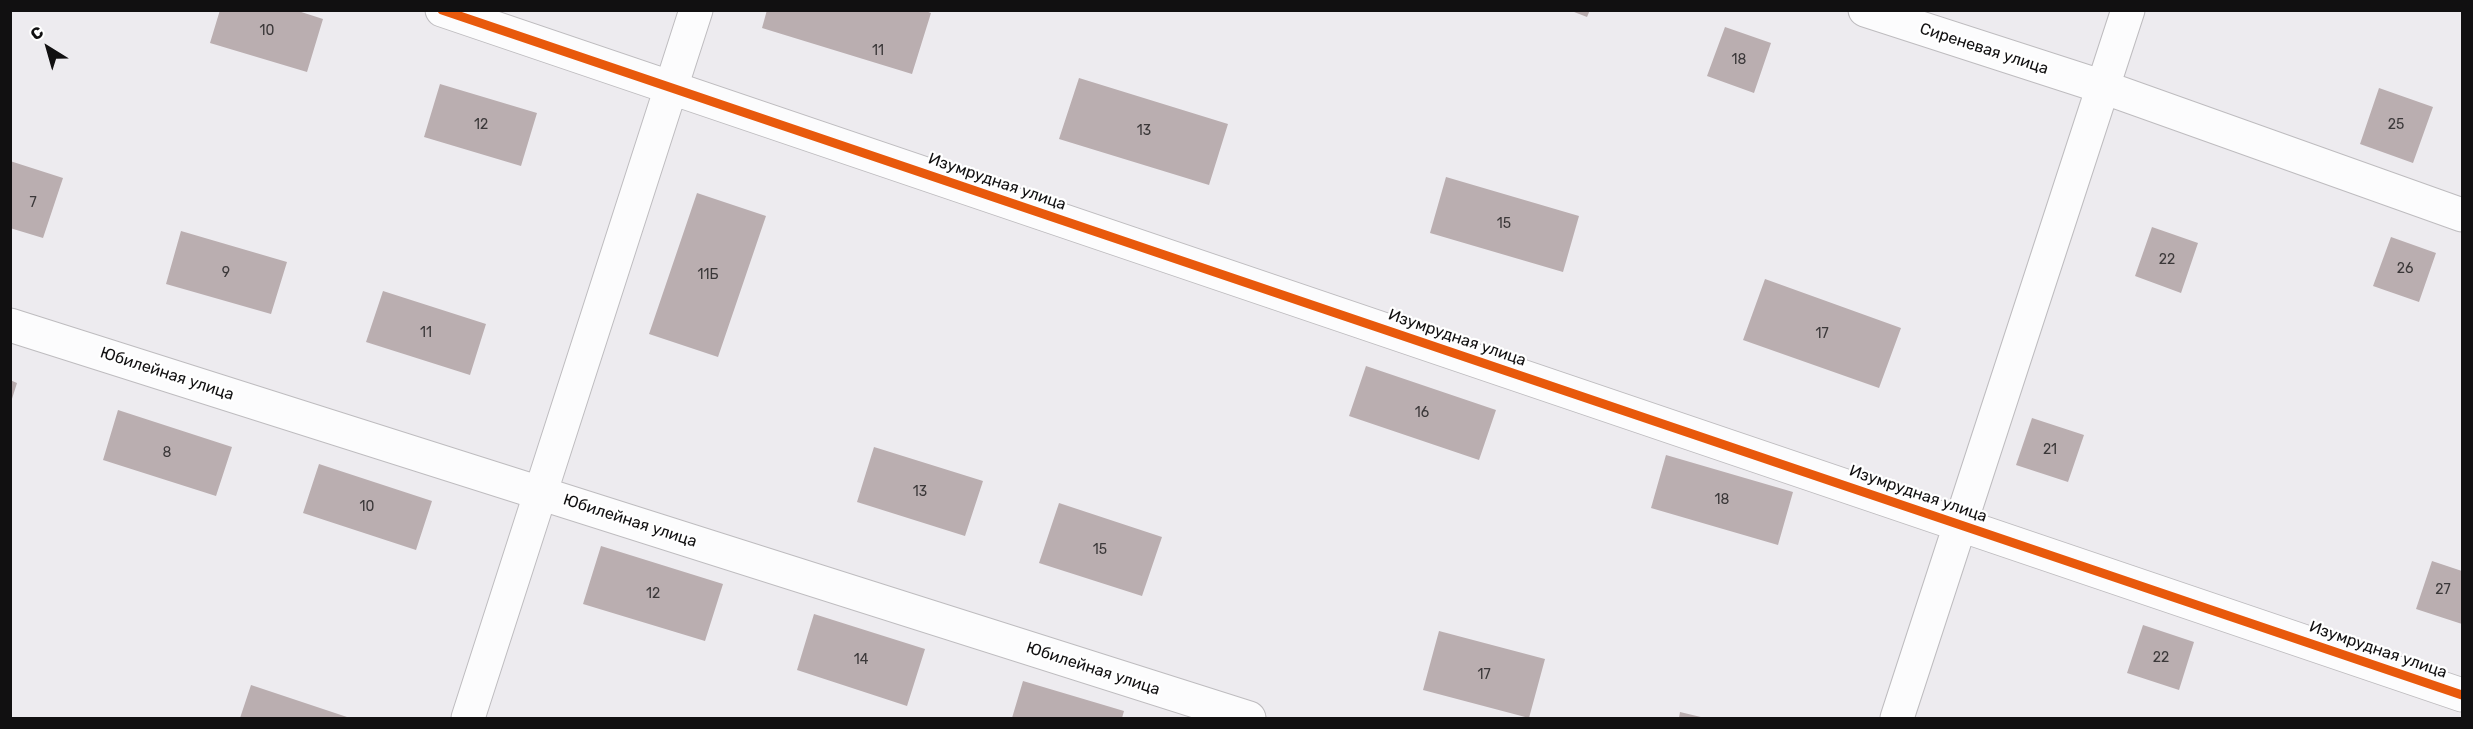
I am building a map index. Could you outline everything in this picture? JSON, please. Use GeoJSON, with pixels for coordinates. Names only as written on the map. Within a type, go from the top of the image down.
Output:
{"type":"FeatureCollection","features":[{"type":"Feature","properties":{"kind":"street","name":"Изумрудная улица"},"geometry":{"type":"LineString","coordinates":[[442,10],[2463,695]]}},
{"type":"Feature","properties":{"kind":"street"},"geometry":{"type":"LineString","coordinates":[[468,718],[696,10]]}},
{"type":"Feature","properties":{"kind":"street","name":"Сиреневая улица"},"geometry":{"type":"LineString","coordinates":[[1865,10],[2103,87],[2463,215]]}},
{"type":"Feature","properties":{"kind":"street"},"geometry":{"type":"LineString","coordinates":[[1897,718],[2128,10]]}},
{"type":"Feature","properties":{"kind":"street","name":"Юбилейная улица"},"geometry":{"type":"LineString","coordinates":[[10,325],[1249,718]]}},
{"type":"Feature","properties":{"kind":"building"},"geometry":{"type":"Polygon","coordinates":[[[220,10],[295,10],[323,19],[307,72],[210,43],[220,10]]]}},
{"type":"Feature","properties":{"kind":"building"},"geometry":{"type":"Polygon","coordinates":[[[767,10],[923,10],[931,13],[912,74],[762,28],[767,10]]]}},
{"type":"Feature","properties":{"kind":"building"},"geometry":{"type":"Polygon","coordinates":[[[1569,10],[1590,10],[1587,17],[1569,10]]]}},
{"type":"Feature","properties":{"kind":"building"},"geometry":{"type":"Polygon","coordinates":[[[1725,27],[1771,43],[1754,93],[1707,76],[1725,27]]]}},
{"type":"Feature","properties":{"kind":"building"},"geometry":{"type":"Polygon","coordinates":[[[1079,78],[1228,124],[1209,185],[1059,139],[1079,78]]]}},
{"type":"Feature","properties":{"kind":"building"},"geometry":{"type":"Polygon","coordinates":[[[440,84],[537,113],[521,166],[424,137],[440,84]]]}},
{"type":"Feature","properties":{"kind":"building"},"geometry":{"type":"Polygon","coordinates":[[[2379,88],[2433,107],[2413,163],[2360,144],[2379,88]]]}},
{"type":"Feature","properties":{"kind":"building"},"geometry":{"type":"Polygon","coordinates":[[[10,161],[63,178],[43,238],[10,228],[10,161]]]}},
{"type":"Feature","properties":{"kind":"building"},"geometry":{"type":"Polygon","coordinates":[[[1446,177],[1579,216],[1563,272],[1430,233],[1446,177]]]}},
{"type":"Feature","properties":{"kind":"building"},"geometry":{"type":"Polygon","coordinates":[[[697,193],[766,216],[718,357],[649,334],[697,193]]]}},
{"type":"Feature","properties":{"kind":"building"},"geometry":{"type":"Polygon","coordinates":[[[2152,227],[2198,243],[2181,293],[2135,276],[2152,227]]]}},
{"type":"Feature","properties":{"kind":"building"},"geometry":{"type":"Polygon","coordinates":[[[181,231],[287,262],[271,314],[166,284],[181,231]]]}},
{"type":"Feature","properties":{"kind":"building"},"geometry":{"type":"Polygon","coordinates":[[[2391,237],[2436,253],[2419,302],[2373,286],[2391,237]]]}},
{"type":"Feature","properties":{"kind":"building"},"geometry":{"type":"Polygon","coordinates":[[[1765,279],[1901,328],[1879,388],[1743,340],[1765,279]]]}},
{"type":"Feature","properties":{"kind":"building"},"geometry":{"type":"Polygon","coordinates":[[[383,291],[486,324],[470,375],[366,342],[383,291]]]}},
{"type":"Feature","properties":{"kind":"building"},"geometry":{"type":"Polygon","coordinates":[[[1366,366],[1496,410],[1479,460],[1349,416],[1366,366]]]}},
{"type":"Feature","properties":{"kind":"building"},"geometry":{"type":"Polygon","coordinates":[[[10,380],[17,383],[11,402],[10,402],[10,380]]]}},
{"type":"Feature","properties":{"kind":"building"},"geometry":{"type":"Polygon","coordinates":[[[118,410],[232,447],[216,496],[103,460],[118,410]]]}},
{"type":"Feature","properties":{"kind":"building"},"geometry":{"type":"Polygon","coordinates":[[[2032,418],[2084,435],[2068,482],[2016,465],[2032,418]]]}},
{"type":"Feature","properties":{"kind":"building"},"geometry":{"type":"Polygon","coordinates":[[[874,447],[983,481],[965,536],[857,502],[874,447]]]}},
{"type":"Feature","properties":{"kind":"building"},"geometry":{"type":"Polygon","coordinates":[[[1666,455],[1793,492],[1778,545],[1651,508],[1666,455]]]}},
{"type":"Feature","properties":{"kind":"building"},"geometry":{"type":"Polygon","coordinates":[[[319,464],[432,501],[416,550],[303,513],[319,464]]]}},
{"type":"Feature","properties":{"kind":"building"},"geometry":{"type":"Polygon","coordinates":[[[1059,503],[1162,537],[1142,596],[1039,563],[1059,503]]]}},
{"type":"Feature","properties":{"kind":"building"},"geometry":{"type":"Polygon","coordinates":[[[601,546],[723,584],[705,641],[583,604],[601,546]]]}},
{"type":"Feature","properties":{"kind":"building"},"geometry":{"type":"Polygon","coordinates":[[[2432,561],[2462,571],[2462,624],[2416,609],[2432,561]]]}},
{"type":"Feature","properties":{"kind":"building"},"geometry":{"type":"Polygon","coordinates":[[[814,614],[925,649],[907,706],[797,670],[814,614]]]}},
{"type":"Feature","properties":{"kind":"building"},"geometry":{"type":"Polygon","coordinates":[[[2143,625],[2194,642],[2179,690],[2127,673],[2143,625]]]}},
{"type":"Feature","properties":{"kind":"building"},"geometry":{"type":"Polygon","coordinates":[[[1439,631],[1545,659],[1529,718],[1423,690],[1439,631]]]}},
{"type":"Feature","properties":{"kind":"building"},"geometry":{"type":"Polygon","coordinates":[[[1023,681],[1124,711],[1122,718],[1012,718],[1023,681]]]}},
{"type":"Feature","properties":{"kind":"building"},"geometry":{"type":"Polygon","coordinates":[[[251,685],[350,718],[240,718],[251,685]]]}},
{"type":"Feature","properties":{"kind":"building"},"geometry":{"type":"Polygon","coordinates":[[[1680,712],[1705,718],[1679,718],[1680,712]]]}},
{"type":"Feature","properties":{"kind":"cycle path"},"geometry":{"type":"LineString","coordinates":[[442,10],[2462,695]]}}]}
